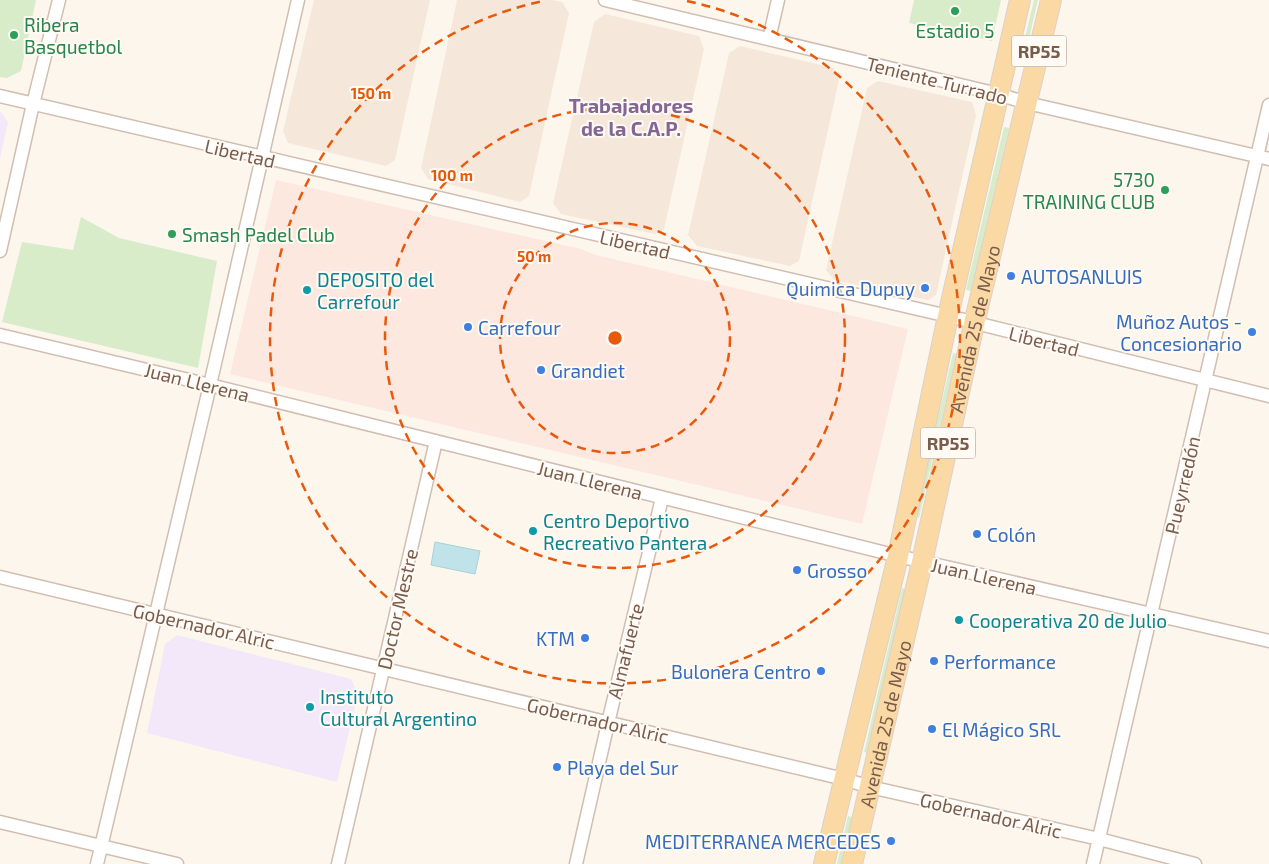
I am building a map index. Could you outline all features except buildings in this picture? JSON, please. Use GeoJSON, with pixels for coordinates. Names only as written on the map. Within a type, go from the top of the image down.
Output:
{"type":"FeatureCollection","features":[{"type":"Feature","properties":{"kind":"main road","name":"Avenida 25 de Mayo"},"geometry":{"type":"LineString","coordinates":[[824,864],[898,556],[948,316],[1020,0]]}},
{"type":"Feature","properties":{"kind":"main road","name":"Avenida 25 de Mayo"},"geometry":{"type":"LineString","coordinates":[[852,864],[922,562],[974,324],[1052,0]]}},
{"type":"Feature","properties":{"kind":"street"},"geometry":{"type":"LineString","coordinates":[[0,251],[33,104],[59,0]]}},
{"type":"Feature","properties":{"kind":"street"},"geometry":{"type":"LineString","coordinates":[[96,864],[210,385],[298,0]]}},
{"type":"Feature","properties":{"kind":"street","name":"Teniente Turrado"},"geometry":{"type":"LineString","coordinates":[[605,0],[998,94],[1027,103],[1263,157]]}},
{"type":"Feature","properties":{"kind":"street"},"geometry":{"type":"LineString","coordinates":[[769,39],[778,0]]}},
{"type":"Feature","properties":{"kind":"street","name":"Libertad"},"geometry":{"type":"LineString","coordinates":[[0,96],[948,316],[1269,396]]}},
{"type":"Feature","properties":{"kind":"street","name":"Pueyrredón"},"geometry":{"type":"LineString","coordinates":[[1093,864],[1206,381],[1263,157],[1269,105]]}},
{"type":"Feature","properties":{"kind":"street","name":"Juan Llerena"},"geometry":{"type":"LineString","coordinates":[[0,335],[210,385],[922,562],[1269,641]]}},
{"type":"Feature","properties":{"kind":"street","name":"Doctor Mestre"},"geometry":{"type":"LineString","coordinates":[[338,864],[436,441]]}},
{"type":"Feature","properties":{"kind":"street","name":"Almafuerte"},"geometry":{"type":"LineString","coordinates":[[576,864],[662,498]]}},
{"type":"Feature","properties":{"kind":"street","name":"Gobernador Alric"},"geometry":{"type":"LineString","coordinates":[[0,577],[1195,864]]}},
{"type":"Feature","properties":{"kind":"street"},"geometry":{"type":"LineString","coordinates":[[0,822],[177,864]]}},
{"type":"Feature","properties":{"kind":"shaded area"},"geometry":{"type":"Polygon","coordinates":[[[314,0],[430,0],[395,160],[386,166],[288,143],[283,131],[314,0]]]}},
{"type":"Feature","properties":{"kind":"shaded area"},"geometry":{"type":"Polygon","coordinates":[[[457,0],[552,0],[562,2],[569,13],[529,196],[520,202],[428,179],[421,168],[457,0]]]}},
{"type":"Feature","properties":{"kind":"shaded area"},"geometry":{"type":"Polygon","coordinates":[[[605,14],[699,36],[704,49],[664,229],[655,234],[561,214],[553,203],[594,22],[605,14]]]}},
{"type":"Feature","properties":{"kind":"shaded area"},"geometry":{"type":"Polygon","coordinates":[[[740,46],[834,68],[839,80],[799,261],[790,266],[697,246],[688,235],[729,53],[740,46]]]}},
{"type":"Feature","properties":{"kind":"shaded area"},"geometry":{"type":"Polygon","coordinates":[[[878,81],[972,102],[976,115],[936,295],[928,300],[834,280],[826,270],[867,88],[878,81]]]}},
{"type":"Feature","properties":{"kind":"shaded area"},"geometry":{"type":"Polygon","coordinates":[[[0,111],[8,122],[0,159],[0,111]]]}},
{"type":"Feature","properties":{"kind":"shaded area"},"geometry":{"type":"Polygon","coordinates":[[[276,180],[581,249],[596,255],[908,329],[862,524],[230,374],[276,180]]]}},
{"type":"Feature","properties":{"kind":"shaded area"},"geometry":{"type":"Polygon","coordinates":[[[177,635],[351,679],[358,694],[337,782],[147,733],[165,644],[177,635]]]}},
{"type":"Feature","properties":{"kind":"green space","name":"Ribera Basquetbol"},"geometry":{"type":"Polygon","coordinates":[[[0,0],[36,0],[21,71],[7,78],[0,77],[0,0]]]}},
{"type":"Feature","properties":{"kind":"green space","name":"Estadio 5"},"geometry":{"type":"Polygon","coordinates":[[[914,0],[1001,0],[992,41],[909,23],[914,0]]]}},
{"type":"Feature","properties":{"kind":"green space"},"geometry":{"type":"Polygon","coordinates":[[[1034,0],[1038,0],[1023,64],[1019,63],[1034,0]]]}},
{"type":"Feature","properties":{"kind":"green space"},"geometry":{"type":"Polygon","coordinates":[[[1004,127],[1009,128],[971,291],[966,290],[1004,127]]]}},
{"type":"Feature","properties":{"kind":"green space"},"geometry":{"type":"Polygon","coordinates":[[[81,217],[119,238],[217,261],[198,368],[2,322],[22,242],[73,250],[81,217]]]}},
{"type":"Feature","properties":{"kind":"green space"},"geometry":{"type":"Polygon","coordinates":[[[953,353],[957,354],[919,518],[915,517],[953,353]]]}},
{"type":"Feature","properties":{"kind":"green space"},"geometry":{"type":"Polygon","coordinates":[[[902,588],[906,589],[868,753],[864,752],[902,588]]]}},
{"type":"Feature","properties":{"kind":"green space"},"geometry":{"type":"Polygon","coordinates":[[[848,816],[852,817],[841,864],[837,864],[848,816]]]}},
{"type":"Feature","properties":{"kind":"water"},"geometry":{"type":"Polygon","coordinates":[[[435,542],[480,551],[475,574],[431,565],[435,542]]]}},
{"type":"Feature","properties":{"kind":"place","name":"Estadio 5"},"geometry":{"type":"Point","coordinates":[955,11]}},
{"type":"Feature","properties":{"kind":"place","name":"Ribera Basquetbol"},"geometry":{"type":"Point","coordinates":[14,35]}},
{"type":"Feature","properties":{"kind":"place","name":"5730 TRAINING CLUB"},"geometry":{"type":"Point","coordinates":[1165,190]}},
{"type":"Feature","properties":{"kind":"place","name":"Smash Padel Club"},"geometry":{"type":"Point","coordinates":[172,234]}},
{"type":"Feature","properties":{"kind":"place","name":"AUTOSANLUIS"},"geometry":{"type":"Point","coordinates":[1011,276]}},
{"type":"Feature","properties":{"kind":"place","name":"Quimica Dupuy"},"geometry":{"type":"Point","coordinates":[925,288]}},
{"type":"Feature","properties":{"kind":"place","name":"DEPOSITO del Carrefour"},"geometry":{"type":"Point","coordinates":[307,290]}},
{"type":"Feature","properties":{"kind":"place","name":"Carrefour"},"geometry":{"type":"Point","coordinates":[468,327]}},
{"type":"Feature","properties":{"kind":"place","name":"Muñoz Autos - Concesionario"},"geometry":{"type":"Point","coordinates":[1252,332]}},
{"type":"Feature","properties":{"kind":"place","name":"Grandiet"},"geometry":{"type":"Point","coordinates":[541,370]}},
{"type":"Feature","properties":{"kind":"place","name":"Centro Deportivo Recreativo Pantera"},"geometry":{"type":"Point","coordinates":[533,531]}},
{"type":"Feature","properties":{"kind":"place","name":"Colón"},"geometry":{"type":"Point","coordinates":[977,534]}},
{"type":"Feature","properties":{"kind":"place","name":"Grosso"},"geometry":{"type":"Point","coordinates":[797,570]}},
{"type":"Feature","properties":{"kind":"place","name":"Cooperativa 20 de Julio"},"geometry":{"type":"Point","coordinates":[959,620]}},
{"type":"Feature","properties":{"kind":"place","name":"KTM"},"geometry":{"type":"Point","coordinates":[585,638]}},
{"type":"Feature","properties":{"kind":"place","name":"Performance"},"geometry":{"type":"Point","coordinates":[934,661]}},
{"type":"Feature","properties":{"kind":"place","name":"Bulonera Centro"},"geometry":{"type":"Point","coordinates":[821,671]}},
{"type":"Feature","properties":{"kind":"place","name":"Instituto Cultural Argentino"},"geometry":{"type":"Point","coordinates":[310,707]}},
{"type":"Feature","properties":{"kind":"place","name":"El Mágico SRL"},"geometry":{"type":"Point","coordinates":[932,729]}},
{"type":"Feature","properties":{"kind":"place","name":"Playa del Sur"},"geometry":{"type":"Point","coordinates":[557,767]}},
{"type":"Feature","properties":{"kind":"place","name":"MEDITERRANEA MERCEDES"},"geometry":{"type":"Point","coordinates":[891,841]}},
{"type":"Feature","properties":{"kind":"district","name":"Trabajadores de la C.A.P."},"geometry":{"type":"Point","coordinates":[631,116]}}]}
